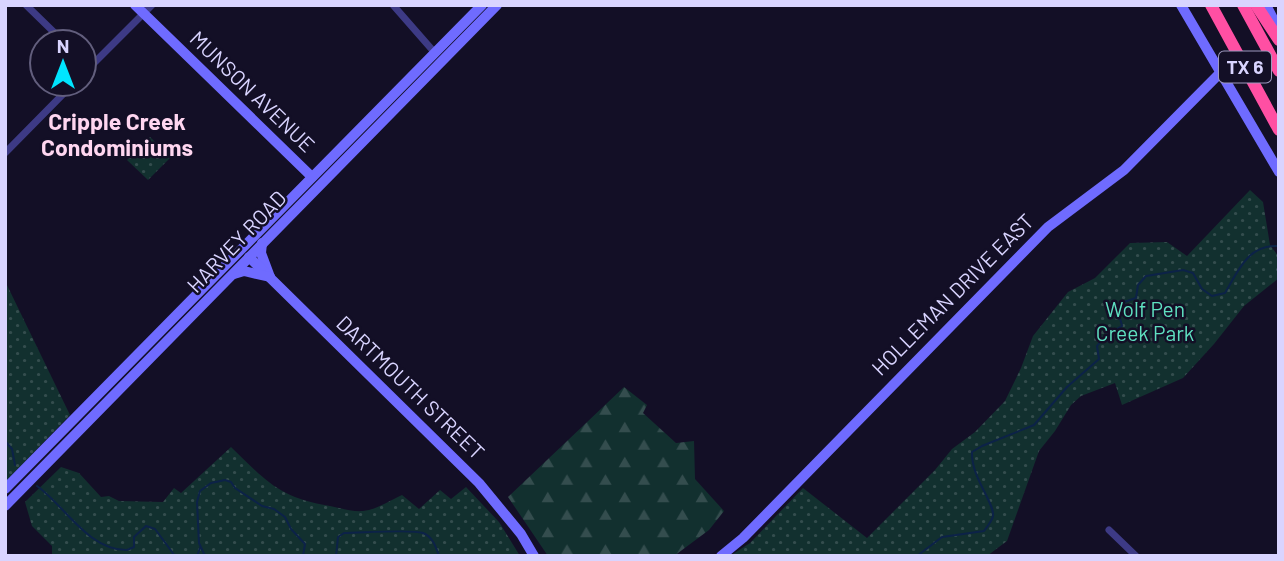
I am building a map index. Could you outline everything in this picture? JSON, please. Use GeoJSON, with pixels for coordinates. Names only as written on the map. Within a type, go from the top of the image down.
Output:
{"type":"FeatureCollection","features":[{"type":"Feature","properties":{"kind":"highway","name":"TX 6"},"geometry":{"type":"LineString","coordinates":[[1211,5],[1279,130]]}},
{"type":"Feature","properties":{"kind":"highway","name":"TX 6"},"geometry":{"type":"LineString","coordinates":[[1243,5],[1279,71]]}},
{"type":"Feature","properties":{"kind":"highway"},"geometry":{"type":"LineString","coordinates":[[1256,5],[1279,40]]}},
{"type":"Feature","properties":{"kind":"main road","name":"MUNSON AVENUE"},"geometry":{"type":"LineString","coordinates":[[135,5],[312,177]]}},
{"type":"Feature","properties":{"kind":"main road","name":"HARVEY ROAD"},"geometry":{"type":"LineString","coordinates":[[5,489],[482,5]]}},
{"type":"Feature","properties":{"kind":"main road"},"geometry":{"type":"LineString","coordinates":[[481,21],[480,14],[489,5]]}},
{"type":"Feature","properties":{"kind":"main road","name":"HARVEY ROAD"},"geometry":{"type":"LineString","coordinates":[[5,506],[497,5]]}},
{"type":"Feature","properties":{"kind":"main road"},"geometry":{"type":"LineString","coordinates":[[1181,5],[1279,172]]}},
{"type":"Feature","properties":{"kind":"main road"},"geometry":{"type":"LineString","coordinates":[[1266,5],[1279,30]]}},
{"type":"Feature","properties":{"kind":"main road"},"geometry":{"type":"LineString","coordinates":[[419,84],[421,76],[437,57],[435,53]]}},
{"type":"Feature","properties":{"kind":"main road","name":"HOLLEMAN DRIVE EAST"},"geometry":{"type":"LineString","coordinates":[[721,556],[743,538],[1048,227],[1124,170],[1222,72]]}},
{"type":"Feature","properties":{"kind":"main road"},"geometry":{"type":"LineString","coordinates":[[298,207],[302,196],[312,185],[312,177],[319,177],[337,168]]}},
{"type":"Feature","properties":{"kind":"main road"},"geometry":{"type":"LineString","coordinates":[[223,267],[249,257],[248,251],[260,239],[261,230]]}},
{"type":"Feature","properties":{"kind":"main road"},"geometry":{"type":"LineString","coordinates":[[262,243],[261,253],[270,277]]}},
{"type":"Feature","properties":{"kind":"main road","name":"DARTMOUTH STREET"},"geometry":{"type":"LineString","coordinates":[[249,257],[479,483],[521,534],[534,556]]}},
{"type":"Feature","properties":{"kind":"main road"},"geometry":{"type":"LineString","coordinates":[[231,276],[244,271],[270,277]]}},
{"type":"Feature","properties":{"kind":"main road"},"geometry":{"type":"LineString","coordinates":[[141,368],[141,359],[162,339],[160,332]]}},
{"type":"Feature","properties":{"kind":"main road"},"geometry":{"type":"LineString","coordinates":[[63,446],[61,442],[78,423],[81,412]]}},
{"type":"Feature","properties":{"kind":"street"},"geometry":{"type":"LineString","coordinates":[[26,5],[50,28]]}},
{"type":"Feature","properties":{"kind":"street"},"geometry":{"type":"LineString","coordinates":[[98,56],[152,5]]}},
{"type":"Feature","properties":{"kind":"street"},"geometry":{"type":"LineString","coordinates":[[393,5],[435,53]]}},
{"type":"Feature","properties":{"kind":"street"},"geometry":{"type":"LineString","coordinates":[[5,153],[59,98]]}},
{"type":"Feature","properties":{"kind":"street"},"geometry":{"type":"LineString","coordinates":[[1109,530],[1135,555]]}},
{"type":"Feature","properties":{"kind":"green space"},"geometry":{"type":"Polygon","coordinates":[[[150,137],[171,157],[148,180],[127,160],[150,137]]]}},
{"type":"Feature","properties":{"kind":"green space","name":"Wolf Pen Creek Park"},"geometry":{"type":"Polygon","coordinates":[[[1250,190],[1263,202],[1270,245],[1279,257],[1279,278],[1244,306],[1183,378],[1122,405],[1115,383],[1081,396],[1071,405],[1039,451],[1007,541],[987,556],[730,556],[750,543],[803,488],[867,538],[935,470],[952,449],[975,432],[1005,401],[1033,336],[1068,292],[1095,278],[1130,243],[1167,242],[1187,256],[1250,190]]]}},
{"type":"Feature","properties":{"kind":"green space"},"geometry":{"type":"Polygon","coordinates":[[[5,281],[70,415],[5,482],[5,281]]]}},
{"type":"Feature","properties":{"kind":"green space"},"geometry":{"type":"Polygon","coordinates":[[[624,387],[647,405],[643,413],[676,443],[694,441],[695,479],[724,511],[709,530],[674,556],[548,556],[508,497],[624,387]]]}},
{"type":"Feature","properties":{"kind":"green space"},"geometry":{"type":"Polygon","coordinates":[[[231,447],[265,479],[286,493],[313,503],[351,510],[373,509],[402,495],[419,509],[440,490],[451,499],[466,487],[499,522],[520,556],[52,556],[52,546],[32,526],[25,502],[61,467],[79,473],[101,497],[109,496],[119,501],[163,502],[174,488],[181,493],[231,447]]]}},
{"type":"Feature","properties":{"kind":"waterway"},"geometry":{"type":"LineString","coordinates":[[917,556],[942,537],[984,531],[993,511],[975,471],[972,452],[1034,425],[1067,387],[1099,359],[1097,346],[1101,341],[1108,341],[1113,331],[1122,326],[1119,314],[1121,303],[1136,298],[1138,285],[1146,276],[1183,270],[1193,273],[1202,289],[1212,296],[1225,293],[1245,260],[1252,254],[1259,249],[1279,246]]}},
{"type":"Feature","properties":{"kind":"waterway"},"geometry":{"type":"LineString","coordinates":[[5,441],[12,449],[15,465]]}},
{"type":"Feature","properties":{"kind":"waterway"},"geometry":{"type":"LineString","coordinates":[[205,556],[199,543],[197,502],[200,491],[211,483],[225,480],[262,506],[274,509],[285,517],[291,529],[305,544],[303,556]]}},
{"type":"Feature","properties":{"kind":"waterway"},"geometry":{"type":"LineString","coordinates":[[37,486],[78,526],[101,543],[127,550],[134,547],[134,537],[146,526],[155,529],[175,556]]}},
{"type":"Feature","properties":{"kind":"waterway"},"geometry":{"type":"LineString","coordinates":[[336,556],[338,537],[344,533],[397,531],[423,533],[434,543],[439,556]]}},
{"type":"Feature","properties":{"kind":"waterway"},"geometry":{"type":"LineString","coordinates":[[197,556],[200,548]]}},
{"type":"Feature","properties":{"kind":"district","name":"Cripple Creek Condominiums"},"geometry":{"type":"Point","coordinates":[117,135]}}]}
